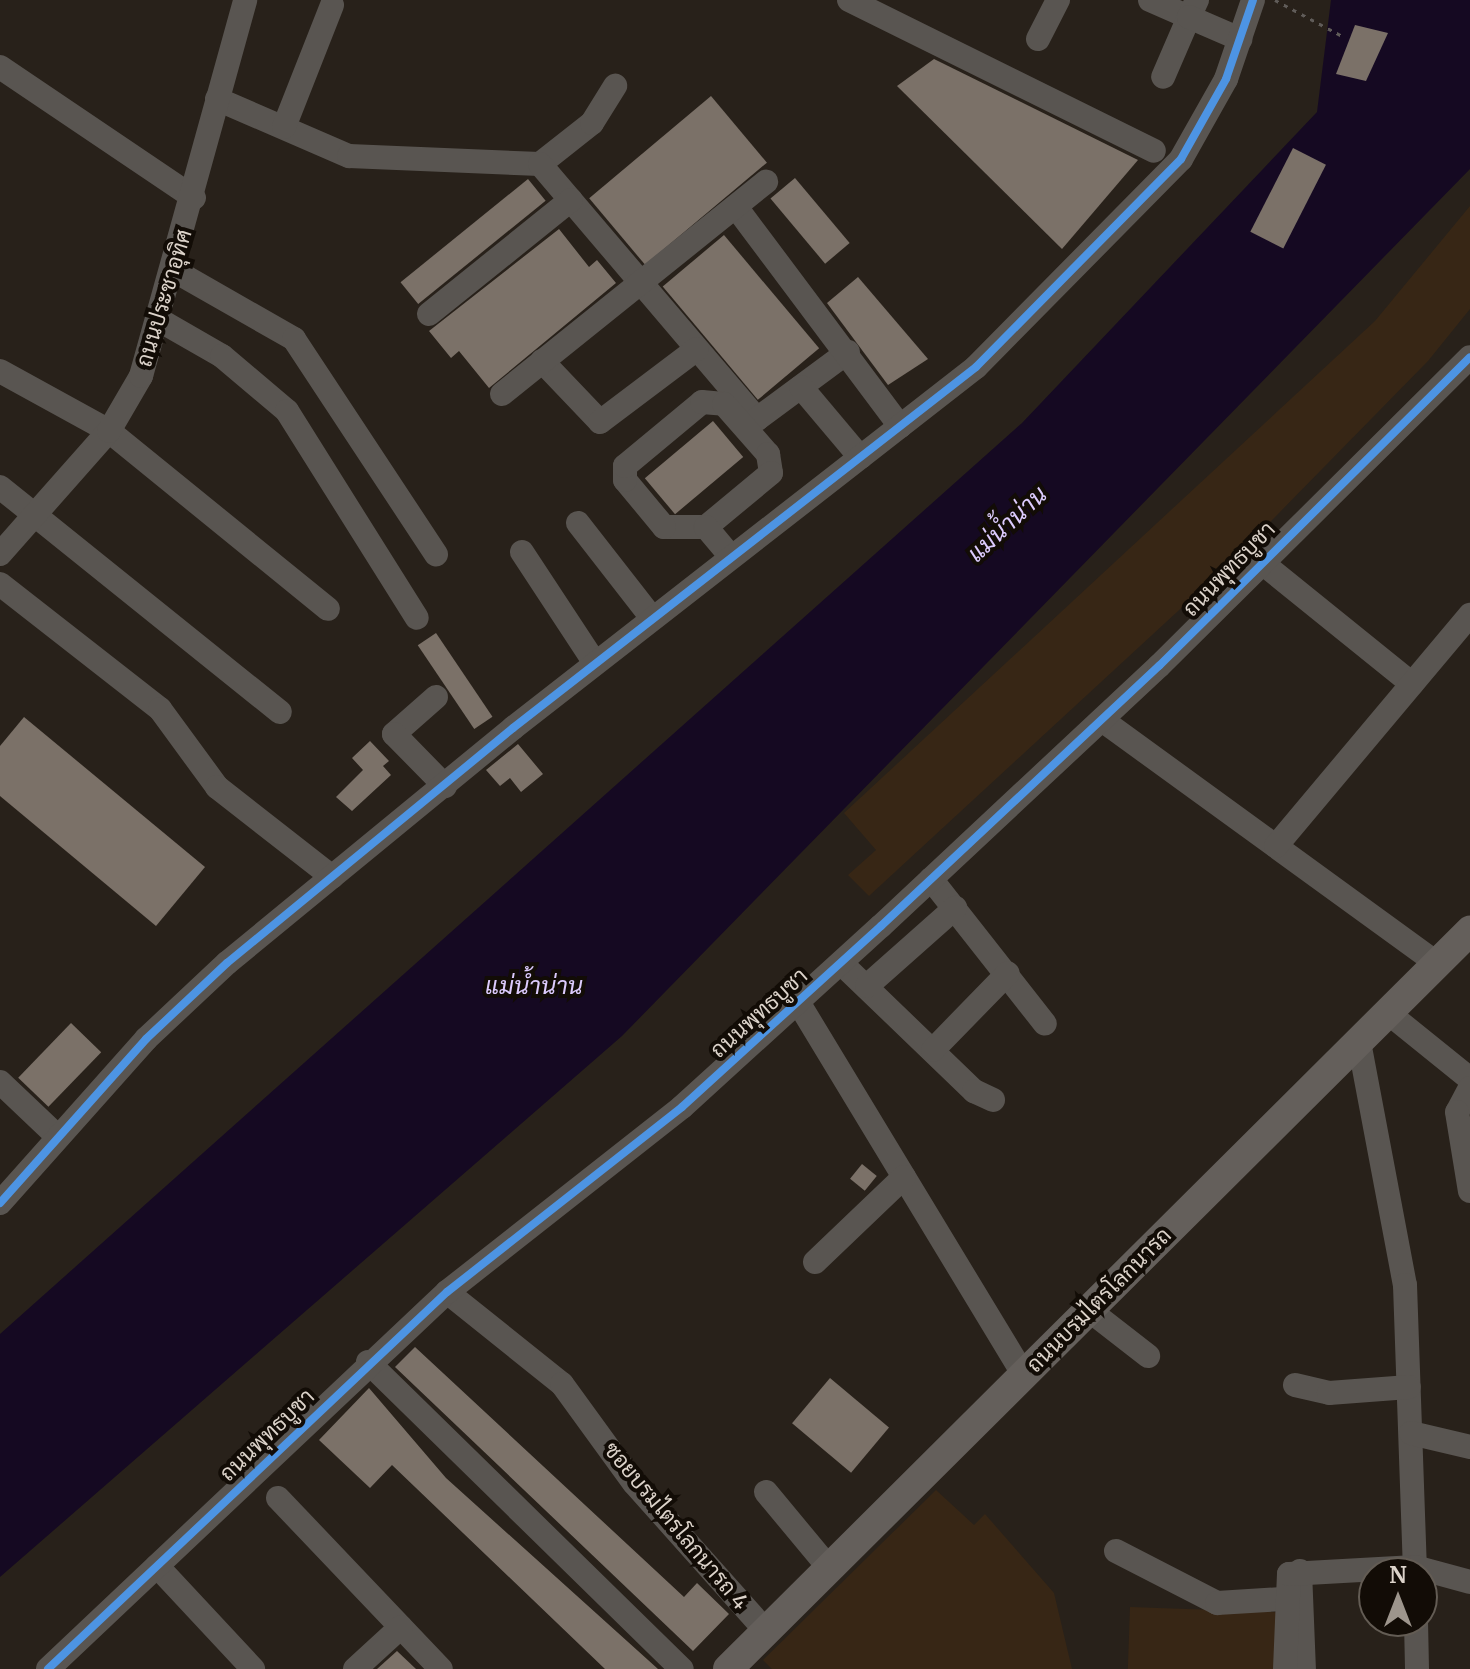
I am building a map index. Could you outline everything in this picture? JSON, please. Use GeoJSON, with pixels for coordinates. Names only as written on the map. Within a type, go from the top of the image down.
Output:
{"type":"FeatureCollection","features":[{"type":"Feature","properties":{"kind":"main road","name":"ถนนบรมไตรโลกนารถ"},"geometry":{"type":"LineString","coordinates":[[728,1669],[1470,931]]}},
{"type":"Feature","properties":{"kind":"street","name":"ถนนประชาอุทิศ"},"geometry":{"type":"LineString","coordinates":[[0,554],[40,514],[109,431],[161,321],[245,0]]}},
{"type":"Feature","properties":{"kind":"street"},"geometry":{"type":"LineString","coordinates":[[849,0],[887,7],[1154,151]]}},
{"type":"Feature","properties":{"kind":"street"},"geometry":{"type":"LineString","coordinates":[[1038,39],[1058,0]]}},
{"type":"Feature","properties":{"kind":"street"},"geometry":{"type":"LineString","coordinates":[[1150,0],[1193,8],[1240,39]]}},
{"type":"Feature","properties":{"kind":"street"},"geometry":{"type":"LineString","coordinates":[[0,1203],[146,1039],[332,877],[730,556],[976,367],[1181,159],[1210,114],[1253,0]]}},
{"type":"Feature","properties":{"kind":"street"},"geometry":{"type":"LineString","coordinates":[[284,127],[332,5]]}},
{"type":"Feature","properties":{"kind":"street"},"geometry":{"type":"LineString","coordinates":[[1163,77],[1193,8]]}},
{"type":"Feature","properties":{"kind":"street"},"geometry":{"type":"LineString","coordinates":[[0,67],[194,198]]}},
{"type":"Feature","properties":{"kind":"street"},"geometry":{"type":"LineString","coordinates":[[217,99],[349,156],[540,164],[592,123],[615,86]]}},
{"type":"Feature","properties":{"kind":"street"},"geometry":{"type":"LineString","coordinates":[[540,164],[757,419],[848,352]]}},
{"type":"Feature","properties":{"kind":"street"},"geometry":{"type":"LineString","coordinates":[[502,394],[766,182]]}},
{"type":"Feature","properties":{"kind":"street"},"geometry":{"type":"LineString","coordinates":[[429,314],[571,200]]}},
{"type":"Feature","properties":{"kind":"street"},"geometry":{"type":"LineString","coordinates":[[736,207],[848,352],[900,426]]}},
{"type":"Feature","properties":{"kind":"street"},"geometry":{"type":"LineString","coordinates":[[175,271],[294,339],[436,554]]}},
{"type":"Feature","properties":{"kind":"street"},"geometry":{"type":"LineString","coordinates":[[161,321],[222,356],[287,411],[417,618]]}},
{"type":"Feature","properties":{"kind":"street"},"geometry":{"type":"LineString","coordinates":[[542,361],[600,422],[697,349]]}},
{"type":"Feature","properties":{"kind":"street"},"geometry":{"type":"LineString","coordinates":[[0,371],[109,431],[328,609]]}},
{"type":"Feature","properties":{"kind":"street","name":"ถนนพุทธบูชา"},"geometry":{"type":"LineString","coordinates":[[48,1669],[368,1362],[447,1292],[682,1107],[841,963],[1102,720],[1261,562],[1465,374]]}},
{"type":"Feature","properties":{"kind":"street"},"geometry":{"type":"LineString","coordinates":[[801,387],[860,457]]}},
{"type":"Feature","properties":{"kind":"street"},"geometry":{"type":"LineString","coordinates":[[702,402],[724,404],[768,454],[771,473],[706,527],[664,527],[625,480],[625,466],[702,402]]}},
{"type":"Feature","properties":{"kind":"street"},"geometry":{"type":"LineString","coordinates":[[0,487],[40,514],[280,712]]}},
{"type":"Feature","properties":{"kind":"street"},"geometry":{"type":"LineString","coordinates":[[578,523],[652,618]]}},
{"type":"Feature","properties":{"kind":"street"},"geometry":{"type":"LineString","coordinates":[[706,527],[730,556]]}},
{"type":"Feature","properties":{"kind":"street"},"geometry":{"type":"LineString","coordinates":[[522,552],[595,663]]}},
{"type":"Feature","properties":{"kind":"street"},"geometry":{"type":"LineString","coordinates":[[1261,562],[1412,684]]}},
{"type":"Feature","properties":{"kind":"street"},"geometry":{"type":"LineString","coordinates":[[0,584],[160,709],[217,787],[332,877]]}},
{"type":"Feature","properties":{"kind":"street"},"geometry":{"type":"LineString","coordinates":[[1276,846],[1470,615]]}},
{"type":"Feature","properties":{"kind":"street"},"geometry":{"type":"LineString","coordinates":[[436,697],[394,734],[445,786]]}},
{"type":"Feature","properties":{"kind":"street"},"geometry":{"type":"LineString","coordinates":[[1102,720],[1437,963]]}},
{"type":"Feature","properties":{"kind":"street"},"geometry":{"type":"LineString","coordinates":[[931,879],[1008,973],[1045,1024]]}},
{"type":"Feature","properties":{"kind":"street"},"geometry":{"type":"LineString","coordinates":[[867,986],[955,908]]}},
{"type":"Feature","properties":{"kind":"street"},"geometry":{"type":"LineString","coordinates":[[841,963],[933,1050],[993,1100]]}},
{"type":"Feature","properties":{"kind":"street"},"geometry":{"type":"LineString","coordinates":[[933,1050],[1008,973]]}},
{"type":"Feature","properties":{"kind":"street"},"geometry":{"type":"LineString","coordinates":[[798,1002],[1024,1375]]}},
{"type":"Feature","properties":{"kind":"street"},"geometry":{"type":"LineString","coordinates":[[1387,1012],[1470,1079]]}},
{"type":"Feature","properties":{"kind":"street"},"geometry":{"type":"LineString","coordinates":[[1359,1042],[1405,1285],[1415,1557]]}},
{"type":"Feature","properties":{"kind":"street"},"geometry":{"type":"LineString","coordinates":[[0,1082],[58,1137]]}},
{"type":"Feature","properties":{"kind":"street"},"geometry":{"type":"LineString","coordinates":[[1470,1088],[1457,1112],[1470,1191]]}},
{"type":"Feature","properties":{"kind":"street"},"geometry":{"type":"LineString","coordinates":[[815,1262],[904,1177]]}},
{"type":"Feature","properties":{"kind":"street","name":"ซอยบรมไตรโลกนารถ 4"},"geometry":{"type":"LineString","coordinates":[[447,1292],[562,1384],[634,1483],[766,1631]]}},
{"type":"Feature","properties":{"kind":"street"},"geometry":{"type":"LineString","coordinates":[[1089,1310],[1148,1356]]}},
{"type":"Feature","properties":{"kind":"street"},"geometry":{"type":"LineString","coordinates":[[368,1362],[682,1669]]}},
{"type":"Feature","properties":{"kind":"street"},"geometry":{"type":"LineString","coordinates":[[1295,1385],[1320,1393],[1409,1387]]}},
{"type":"Feature","properties":{"kind":"street"},"geometry":{"type":"LineString","coordinates":[[1411,1433],[1470,1447]]}},
{"type":"Feature","properties":{"kind":"street"},"geometry":{"type":"LineString","coordinates":[[766,1492],[829,1568]]}},
{"type":"Feature","properties":{"kind":"street"},"geometry":{"type":"LineString","coordinates":[[278,1498],[441,1669]]}},
{"type":"Feature","properties":{"kind":"street"},"geometry":{"type":"LineString","coordinates":[[1116,1551],[1217,1603],[1283,1599]]}},
{"type":"Feature","properties":{"kind":"street"},"geometry":{"type":"LineString","coordinates":[[157,1566],[253,1669]]}},
{"type":"Feature","properties":{"kind":"street"},"geometry":{"type":"LineString","coordinates":[[1285,1669],[1283,1583],[1300,1571],[1358,1570]]}},
{"type":"Feature","properties":{"kind":"street"},"geometry":{"type":"LineString","coordinates":[[1300,1571],[1304,1669]]}},
{"type":"Feature","properties":{"kind":"street"},"geometry":{"type":"LineString","coordinates":[[1438,1575],[1470,1582]]}},
{"type":"Feature","properties":{"kind":"street"},"geometry":{"type":"LineString","coordinates":[[355,1669],[401,1627]]}},
{"type":"Feature","properties":{"kind":"street"},"geometry":{"type":"LineString","coordinates":[[1416,1637],[1417,1669]]}},
{"type":"Feature","properties":{"kind":"path"},"geometry":{"type":"LineString","coordinates":[[1275,0],[1342,36]]}},
{"type":"Feature","properties":{"kind":"shaded area"},"geometry":{"type":"Polygon","coordinates":[[[1470,206],[1470,309],[1428,361],[1229,564],[869,896],[848,875],[876,850],[844,813],[1375,321],[1470,206]]]}},
{"type":"Feature","properties":{"kind":"shaded area"},"geometry":{"type":"Polygon","coordinates":[[[936,1490],[974,1525],[985,1514],[1054,1593],[1072,1669],[772,1669],[763,1660],[936,1490]]]}},
{"type":"Feature","properties":{"kind":"shaded area"},"geometry":{"type":"Polygon","coordinates":[[[1130,1607],[1301,1613],[1299,1669],[1128,1669],[1130,1607]]]}},
{"type":"Feature","properties":{"kind":"water","name":"แม่น้ำน่าน"},"geometry":{"type":"Polygon","coordinates":[[[1331,0],[1470,0],[1470,169],[622,1036],[0,1577],[0,1334],[1022,423],[1317,112],[1331,0]]]}},
{"type":"Feature","properties":{"kind":"building"},"geometry":{"type":"Polygon","coordinates":[[[1355,25],[1388,33],[1366,81],[1336,74],[1355,25]]]}},
{"type":"Feature","properties":{"kind":"building"},"geometry":{"type":"Polygon","coordinates":[[[934,59],[1138,160],[1062,249],[897,86],[934,59]]]}},
{"type":"Feature","properties":{"kind":"building"},"geometry":{"type":"Polygon","coordinates":[[[711,96],[767,163],[645,265],[589,198],[711,96]]]}},
{"type":"Feature","properties":{"kind":"building"},"geometry":{"type":"Polygon","coordinates":[[[1293,148],[1326,165],[1283,249],[1250,232],[1293,148]]]}},
{"type":"Feature","properties":{"kind":"building"},"geometry":{"type":"Polygon","coordinates":[[[795,178],[850,243],[825,264],[770,199],[795,178]]]}},
{"type":"Feature","properties":{"kind":"building"},"geometry":{"type":"Polygon","coordinates":[[[528,179],[546,201],[418,304],[401,282],[528,179]]]}},
{"type":"Feature","properties":{"kind":"building"},"geometry":{"type":"Polygon","coordinates":[[[559,229],[589,267],[597,260],[616,283],[489,388],[459,351],[451,358],[429,331],[559,229]]]}},
{"type":"Feature","properties":{"kind":"building"},"geometry":{"type":"Polygon","coordinates":[[[724,235],[819,348],[758,400],[663,286],[724,235]]]}},
{"type":"Feature","properties":{"kind":"building"},"geometry":{"type":"Polygon","coordinates":[[[858,277],[928,359],[888,385],[827,303],[858,277]]]}},
{"type":"Feature","properties":{"kind":"building"},"geometry":{"type":"Polygon","coordinates":[[[713,421],[743,457],[675,514],[645,478],[713,421]]]}},
{"type":"Feature","properties":{"kind":"building"},"geometry":{"type":"Polygon","coordinates":[[[436,633],[492,717],[474,729],[418,645],[436,633]]]}},
{"type":"Feature","properties":{"kind":"building"},"geometry":{"type":"Polygon","coordinates":[[[24,717],[205,867],[156,926],[0,796],[0,746],[24,717]]]}},
{"type":"Feature","properties":{"kind":"building"},"geometry":{"type":"Polygon","coordinates":[[[370,741],[389,761],[383,766],[391,775],[352,811],[336,797],[363,770],[352,758],[370,741]]]}},
{"type":"Feature","properties":{"kind":"building"},"geometry":{"type":"Polygon","coordinates":[[[518,744],[543,774],[521,792],[510,778],[500,786],[486,770],[518,744]]]}},
{"type":"Feature","properties":{"kind":"building"},"geometry":{"type":"Polygon","coordinates":[[[71,1023],[101,1052],[48,1107],[18,1078],[71,1023]]]}},
{"type":"Feature","properties":{"kind":"building"},"geometry":{"type":"Polygon","coordinates":[[[862,1164],[877,1176],[865,1191],[850,1179],[862,1164]]]}},
{"type":"Feature","properties":{"kind":"building"},"geometry":{"type":"Polygon","coordinates":[[[415,1347],[684,1597],[697,1583],[729,1614],[693,1651],[395,1367],[415,1347]]]}},
{"type":"Feature","properties":{"kind":"building"},"geometry":{"type":"Polygon","coordinates":[[[830,1378],[889,1427],[851,1473],[792,1423],[830,1378]]]}},
{"type":"Feature","properties":{"kind":"building"},"geometry":{"type":"Polygon","coordinates":[[[369,1388],[446,1478],[658,1669],[605,1669],[392,1465],[370,1488],[319,1440],[369,1388]]]}},
{"type":"Feature","properties":{"kind":"building"},"geometry":{"type":"Polygon","coordinates":[[[397,1651],[416,1669],[377,1669],[397,1651]]]}},
{"type":"Feature","properties":{"kind":"cycle path"},"geometry":{"type":"LineString","coordinates":[[0,1203],[146,1039],[227,963],[513,728],[976,367],[1181,159],[1226,79],[1253,0]]}},
{"type":"Feature","properties":{"kind":"cycle path"},"geometry":{"type":"LineString","coordinates":[[48,1669],[447,1292],[682,1107],[881,926],[1159,666],[1470,357]]}}]}
